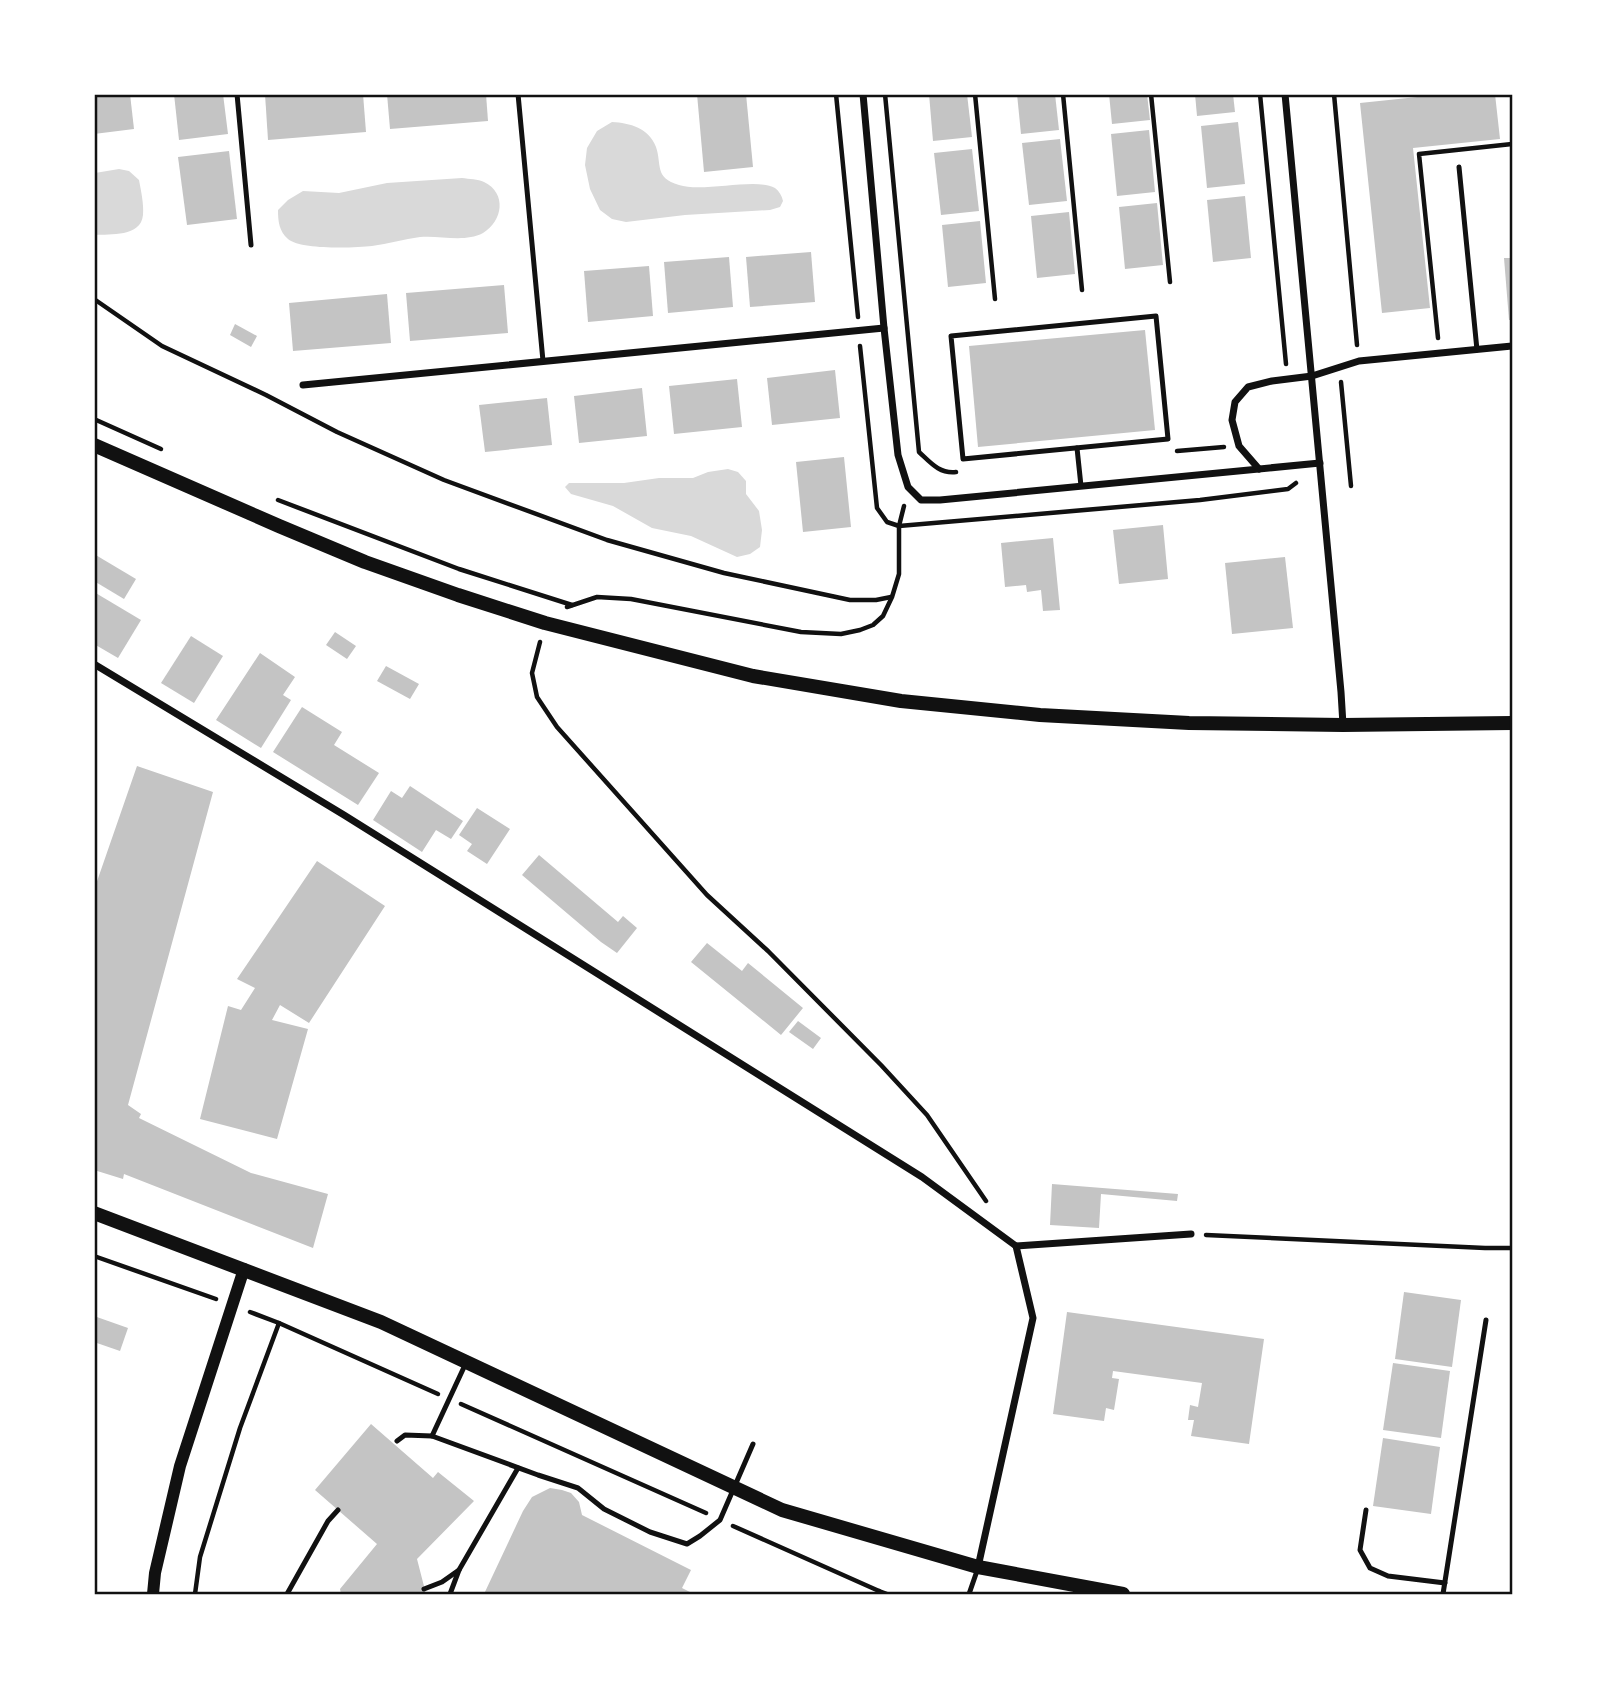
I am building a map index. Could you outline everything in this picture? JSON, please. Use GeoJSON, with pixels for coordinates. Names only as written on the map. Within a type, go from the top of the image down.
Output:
{"type":"FeatureCollection","features":[{"type":"Feature","properties":{"kind":"main road"},"geometry":{"type":"LineString","coordinates":[[94,445],[365,562],[457,595],[545,623],[753,676],[901,701],[1040,715],[1189,723],[1513,723]]}},
{"type":"Feature","properties":{"kind":"main road"},"geometry":{"type":"LineString","coordinates":[[94,1213],[381,1322],[782,1510],[978,1567],[1123,1594]]}},
{"type":"Feature","properties":{"kind":"street"},"geometry":{"type":"LineString","coordinates":[[863,94],[898,455],[908,487],[921,500],[1320,463]]}},
{"type":"Feature","properties":{"kind":"street"},"geometry":{"type":"LineString","coordinates":[[1285,94],[1343,725]]}},
{"type":"Feature","properties":{"kind":"street"},"geometry":{"type":"LineString","coordinates":[[303,385],[884,328]]}},
{"type":"Feature","properties":{"kind":"street"},"geometry":{"type":"LineString","coordinates":[[1259,469],[1239,446],[1232,420],[1235,402],[1248,387],[1312,376],[1359,361],[1513,346]]}},
{"type":"Feature","properties":{"kind":"street"},"geometry":{"type":"LineString","coordinates":[[94,664],[344,815],[922,1177],[1016,1246],[1191,1234]]}},
{"type":"Feature","properties":{"kind":"street"},"geometry":{"type":"LineString","coordinates":[[978,1567],[1033,1318],[1016,1246]]}},
{"type":"Feature","properties":{"kind":"street"},"geometry":{"type":"LineString","coordinates":[[153,1594],[155,1573],[180,1466],[244,1269]]}},
{"type":"Feature","properties":{"kind":"lane"},"geometry":{"type":"LineString","coordinates":[[237,94],[251,245]]}},
{"type":"Feature","properties":{"kind":"lane"},"geometry":{"type":"LineString","coordinates":[[518,94],[543,361]]}},
{"type":"Feature","properties":{"kind":"lane"},"geometry":{"type":"LineString","coordinates":[[1459,167],[1477,349]]}},
{"type":"Feature","properties":{"kind":"lane"},"geometry":{"type":"LineString","coordinates":[[1156,316],[1168,439],[1077,448],[963,458],[951,336],[1156,316]]}},
{"type":"Feature","properties":{"kind":"lane"},"geometry":{"type":"LineString","coordinates":[[1077,448],[1081,486]]}},
{"type":"Feature","properties":{"kind":"lane"},"geometry":{"type":"LineString","coordinates":[[1443,1594],[1486,1320]]}},
{"type":"Feature","properties":{"kind":"lane"},"geometry":{"type":"LineString","coordinates":[[432,1436],[466,1362]]}},
{"type":"Feature","properties":{"kind":"lane"},"geometry":{"type":"LineString","coordinates":[[397,1441],[405,1435],[432,1436],[578,1488],[604,1509],[650,1532],[687,1544],[720,1520],[753,1444]]}},
{"type":"Feature","properties":{"kind":"lane"},"geometry":{"type":"LineString","coordinates":[[450,1594],[459,1570],[518,1468]]}},
{"type":"Feature","properties":{"kind":"lane"},"geometry":{"type":"LineString","coordinates":[[287,1594],[328,1521],[338,1510]]}},
{"type":"Feature","properties":{"kind":"lane"},"geometry":{"type":"LineString","coordinates":[[1366,1510],[1360,1550],[1370,1568],[1388,1576],[1446,1583]]}},
{"type":"Feature","properties":{"kind":"lane"},"geometry":{"type":"LineString","coordinates":[[969,1594],[978,1567]]}},
{"type":"Feature","properties":{"kind":"lane"},"geometry":{"type":"LineString","coordinates":[[424,1589],[442,1582],[459,1570]]}},
{"type":"Feature","properties":{"kind":"path"},"geometry":{"type":"LineString","coordinates":[[835,94],[877,508],[887,522],[899,526],[1200,500],[1288,489],[1320,463]]}},
{"type":"Feature","properties":{"kind":"path"},"geometry":{"type":"LineString","coordinates":[[885,94],[919,452],[938,469],[949,473],[962,471]]}},
{"type":"Feature","properties":{"kind":"path"},"geometry":{"type":"LineString","coordinates":[[975,94],[995,299]]}},
{"type":"Feature","properties":{"kind":"path"},"geometry":{"type":"LineString","coordinates":[[1063,94],[1082,290]]}},
{"type":"Feature","properties":{"kind":"path"},"geometry":{"type":"LineString","coordinates":[[1151,94],[1170,282]]}},
{"type":"Feature","properties":{"kind":"path"},"geometry":{"type":"LineString","coordinates":[[1261,94],[1287,379]]}},
{"type":"Feature","properties":{"kind":"path"},"geometry":{"type":"LineString","coordinates":[[1334,94],[1359,361]]}},
{"type":"Feature","properties":{"kind":"path"},"geometry":{"type":"LineString","coordinates":[[1439,353],[1419,154],[1513,144]]}},
{"type":"Feature","properties":{"kind":"path"},"geometry":{"type":"LineString","coordinates":[[94,299],[162,346],[337,432],[444,480],[607,540],[724,573],[850,600],[892,597]]}},
{"type":"Feature","properties":{"kind":"path"},"geometry":{"type":"LineString","coordinates":[[1339,367],[1351,486]]}},
{"type":"Feature","properties":{"kind":"path"},"geometry":{"type":"LineString","coordinates":[[94,419],[166,451]]}},
{"type":"Feature","properties":{"kind":"path"},"geometry":{"type":"LineString","coordinates":[[1170,452],[1239,446]]}},
{"type":"Feature","properties":{"kind":"path"},"geometry":{"type":"LineString","coordinates":[[908,487],[899,526],[899,574],[883,616],[873,625],[841,634],[802,632],[631,599],[597,597],[572,605],[545,623],[532,673],[537,697],[557,727],[707,895],[768,951],[927,1115],[993,1212]]}},
{"type":"Feature","properties":{"kind":"path"},"geometry":{"type":"LineString","coordinates":[[273,498],[459,569],[572,605]]}},
{"type":"Feature","properties":{"kind":"path"},"geometry":{"type":"LineString","coordinates":[[1191,1234],[1513,1248]]}},
{"type":"Feature","properties":{"kind":"path"},"geometry":{"type":"LineString","coordinates":[[279,1322],[878,1593],[887,1594]]}},
{"type":"Feature","properties":{"kind":"shaded area"},"geometry":{"type":"Polygon","coordinates":[[[612,122],[632,125],[649,135],[656,147],[660,170],[671,182],[689,187],[766,185],[775,188],[783,201],[780,207],[770,210],[626,222],[612,219],[600,210],[590,189],[585,165],[587,148],[597,131],[612,122]]]}},
{"type":"Feature","properties":{"kind":"shaded area"},"geometry":{"type":"Polygon","coordinates":[[[119,169],[129,171],[139,180],[143,206],[141,222],[131,231],[124,233],[95,235],[95,173],[119,169]]]}},
{"type":"Feature","properties":{"kind":"shaded area"},"geometry":{"type":"Polygon","coordinates":[[[462,178],[484,182],[491,187],[500,207],[490,228],[468,238],[420,237],[353,247],[304,245],[285,236],[278,218],[278,210],[303,191],[339,193],[387,183],[462,178]]]}},
{"type":"Feature","properties":{"kind":"shaded area"},"geometry":{"type":"Polygon","coordinates":[[[728,469],[738,472],[746,481],[746,494],[759,511],[762,530],[760,547],[750,554],[737,557],[691,536],[652,528],[613,506],[571,494],[565,487],[569,483],[624,483],[659,478],[693,478],[728,469]]]}},
{"type":"Feature","properties":{"kind":"building"},"geometry":{"type":"Polygon","coordinates":[[[94,94],[130,94],[134,129],[94,134],[94,94]]]}},
{"type":"Feature","properties":{"kind":"building"},"geometry":{"type":"Polygon","coordinates":[[[174,94],[223,94],[228,134],[179,140],[174,94]]]}},
{"type":"Feature","properties":{"kind":"building"},"geometry":{"type":"Polygon","coordinates":[[[265,94],[363,94],[366,132],[268,140],[265,94]]]}},
{"type":"Feature","properties":{"kind":"building"},"geometry":{"type":"Polygon","coordinates":[[[387,94],[486,94],[488,121],[390,129],[387,94]]]}},
{"type":"Feature","properties":{"kind":"building"},"geometry":{"type":"Polygon","coordinates":[[[697,94],[746,94],[753,167],[704,172],[697,94]]]}},
{"type":"Feature","properties":{"kind":"building"},"geometry":{"type":"Polygon","coordinates":[[[929,94],[967,94],[972,137],[933,141],[929,94]]]}},
{"type":"Feature","properties":{"kind":"building"},"geometry":{"type":"Polygon","coordinates":[[[1017,94],[1055,94],[1059,130],[1021,134],[1017,94]]]}},
{"type":"Feature","properties":{"kind":"building"},"geometry":{"type":"Polygon","coordinates":[[[1109,94],[1147,94],[1150,120],[1112,124],[1109,94]]]}},
{"type":"Feature","properties":{"kind":"building"},"geometry":{"type":"Polygon","coordinates":[[[1195,94],[1233,94],[1235,112],[1197,116],[1195,94]]]}},
{"type":"Feature","properties":{"kind":"building"},"geometry":{"type":"Polygon","coordinates":[[[1446,94],[1495,94],[1500,139],[1413,148],[1430,308],[1382,313],[1360,103],[1446,94]]]}},
{"type":"Feature","properties":{"kind":"building"},"geometry":{"type":"Polygon","coordinates":[[[1238,122],[1245,184],[1207,188],[1201,126],[1238,122]]]}},
{"type":"Feature","properties":{"kind":"building"},"geometry":{"type":"Polygon","coordinates":[[[1149,130],[1155,192],[1117,196],[1111,134],[1149,130]]]}},
{"type":"Feature","properties":{"kind":"building"},"geometry":{"type":"Polygon","coordinates":[[[1060,139],[1067,201],[1029,205],[1022,143],[1060,139]]]}},
{"type":"Feature","properties":{"kind":"building"},"geometry":{"type":"Polygon","coordinates":[[[972,149],[979,211],[941,215],[934,153],[972,149]]]}},
{"type":"Feature","properties":{"kind":"building"},"geometry":{"type":"Polygon","coordinates":[[[229,151],[237,219],[187,225],[178,157],[229,151]]]}},
{"type":"Feature","properties":{"kind":"building"},"geometry":{"type":"Polygon","coordinates":[[[1245,196],[1251,258],[1213,262],[1207,200],[1245,196]]]}},
{"type":"Feature","properties":{"kind":"building"},"geometry":{"type":"Polygon","coordinates":[[[1157,203],[1163,265],[1125,269],[1119,207],[1157,203]]]}},
{"type":"Feature","properties":{"kind":"building"},"geometry":{"type":"Polygon","coordinates":[[[1069,212],[1075,274],[1037,278],[1031,216],[1069,212]]]}},
{"type":"Feature","properties":{"kind":"building"},"geometry":{"type":"Polygon","coordinates":[[[980,221],[986,283],[948,287],[942,225],[980,221]]]}},
{"type":"Feature","properties":{"kind":"building"},"geometry":{"type":"Polygon","coordinates":[[[811,252],[815,302],[750,307],[746,257],[811,252]]]}},
{"type":"Feature","properties":{"kind":"building"},"geometry":{"type":"Polygon","coordinates":[[[729,257],[733,307],[668,313],[664,262],[729,257]]]}},
{"type":"Feature","properties":{"kind":"building"},"geometry":{"type":"Polygon","coordinates":[[[1504,258],[1512,258],[1512,320],[1509,320],[1504,258]]]}},
{"type":"Feature","properties":{"kind":"building"},"geometry":{"type":"Polygon","coordinates":[[[649,266],[653,316],[588,322],[584,271],[649,266]]]}},
{"type":"Feature","properties":{"kind":"building"},"geometry":{"type":"Polygon","coordinates":[[[504,285],[508,333],[410,341],[406,293],[504,285]]]}},
{"type":"Feature","properties":{"kind":"building"},"geometry":{"type":"Polygon","coordinates":[[[387,294],[391,343],[293,351],[289,303],[387,294]]]}},
{"type":"Feature","properties":{"kind":"building"},"geometry":{"type":"Polygon","coordinates":[[[235,324],[257,336],[251,347],[230,335],[235,324]]]}},
{"type":"Feature","properties":{"kind":"building"},"geometry":{"type":"Polygon","coordinates":[[[1145,330],[1155,430],[978,447],[969,346],[1145,330]]]}},
{"type":"Feature","properties":{"kind":"building"},"geometry":{"type":"Polygon","coordinates":[[[835,370],[840,418],[772,425],[767,378],[835,370]]]}},
{"type":"Feature","properties":{"kind":"building"},"geometry":{"type":"Polygon","coordinates":[[[737,379],[742,427],[674,434],[669,386],[737,379]]]}},
{"type":"Feature","properties":{"kind":"building"},"geometry":{"type":"Polygon","coordinates":[[[642,388],[647,436],[579,443],[574,396],[642,388]]]}},
{"type":"Feature","properties":{"kind":"building"},"geometry":{"type":"Polygon","coordinates":[[[547,398],[552,445],[485,452],[479,405],[547,398]]]}},
{"type":"Feature","properties":{"kind":"building"},"geometry":{"type":"Polygon","coordinates":[[[844,457],[851,527],[803,532],[796,462],[844,457]]]}},
{"type":"Feature","properties":{"kind":"building"},"geometry":{"type":"Polygon","coordinates":[[[1163,525],[1168,579],[1119,584],[1113,530],[1163,525]]]}},
{"type":"Feature","properties":{"kind":"building"},"geometry":{"type":"Polygon","coordinates":[[[1053,538],[1060,610],[1043,611],[1041,590],[1027,592],[1026,585],[1005,587],[1001,543],[1053,538]]]}},
{"type":"Feature","properties":{"kind":"building"},"geometry":{"type":"Polygon","coordinates":[[[94,554],[136,579],[124,599],[94,581],[94,554]]]}},
{"type":"Feature","properties":{"kind":"building"},"geometry":{"type":"Polygon","coordinates":[[[1285,557],[1293,628],[1232,634],[1225,563],[1285,557]]]}},
{"type":"Feature","properties":{"kind":"building"},"geometry":{"type":"Polygon","coordinates":[[[94,592],[141,620],[118,658],[94,644],[94,592]]]}},
{"type":"Feature","properties":{"kind":"building"},"geometry":{"type":"Polygon","coordinates":[[[335,632],[356,646],[347,659],[326,645],[335,632]]]}},
{"type":"Feature","properties":{"kind":"building"},"geometry":{"type":"Polygon","coordinates":[[[191,636],[223,656],[194,703],[161,683],[191,636]]]}},
{"type":"Feature","properties":{"kind":"building"},"geometry":{"type":"Polygon","coordinates":[[[260,653],[295,677],[283,695],[291,700],[261,748],[216,720],[260,653]]]}},
{"type":"Feature","properties":{"kind":"building"},"geometry":{"type":"Polygon","coordinates":[[[386,666],[419,684],[410,699],[377,681],[386,666]]]}},
{"type":"Feature","properties":{"kind":"building"},"geometry":{"type":"Polygon","coordinates":[[[302,707],[342,732],[334,745],[379,773],[358,805],[273,752],[302,707]]]}},
{"type":"Feature","properties":{"kind":"building"},"geometry":{"type":"Polygon","coordinates":[[[137,766],[213,792],[128,1105],[141,1114],[139,1118],[251,1173],[328,1194],[313,1248],[124,1174],[123,1179],[94,1170],[94,890],[137,766]]]}},
{"type":"Feature","properties":{"kind":"building"},"geometry":{"type":"Polygon","coordinates":[[[410,786],[463,821],[451,839],[436,830],[422,852],[373,820],[391,791],[402,798],[410,786]]]}},
{"type":"Feature","properties":{"kind":"building"},"geometry":{"type":"Polygon","coordinates":[[[477,808],[510,829],[487,864],[467,851],[472,844],[459,835],[477,808]]]}},
{"type":"Feature","properties":{"kind":"building"},"geometry":{"type":"Polygon","coordinates":[[[539,855],[618,922],[623,916],[637,928],[617,953],[522,875],[539,855]]]}},
{"type":"Feature","properties":{"kind":"building"},"geometry":{"type":"Polygon","coordinates":[[[317,861],[385,906],[309,1023],[280,1005],[272,1020],[308,1029],[277,1139],[200,1119],[228,1006],[241,1010],[255,988],[237,979],[317,861]]]}},
{"type":"Feature","properties":{"kind":"building"},"geometry":{"type":"Polygon","coordinates":[[[707,943],[742,971],[748,963],[803,1008],[781,1035],[691,962],[707,943]]]}},
{"type":"Feature","properties":{"kind":"building"},"geometry":{"type":"Polygon","coordinates":[[[798,1021],[821,1038],[813,1049],[789,1032],[798,1021]]]}},
{"type":"Feature","properties":{"kind":"building"},"geometry":{"type":"Polygon","coordinates":[[[1052,1184],[1178,1194],[1177,1201],[1101,1194],[1099,1228],[1050,1225],[1052,1184]]]}},
{"type":"Feature","properties":{"kind":"building"},"geometry":{"type":"Polygon","coordinates":[[[1404,1292],[1461,1300],[1452,1367],[1395,1359],[1404,1292]]]}},
{"type":"Feature","properties":{"kind":"building"},"geometry":{"type":"Polygon","coordinates":[[[1067,1312],[1264,1339],[1249,1444],[1191,1436],[1194,1420],[1188,1420],[1190,1405],[1198,1407],[1202,1383],[1113,1371],[1112,1378],[1119,1379],[1114,1410],[1106,1408],[1104,1421],[1053,1414],[1067,1312]]]}},
{"type":"Feature","properties":{"kind":"building"},"geometry":{"type":"Polygon","coordinates":[[[94,1316],[128,1328],[120,1351],[94,1342],[94,1316]]]}},
{"type":"Feature","properties":{"kind":"building"},"geometry":{"type":"Polygon","coordinates":[[[1393,1363],[1450,1371],[1441,1438],[1383,1430],[1393,1363]]]}},
{"type":"Feature","properties":{"kind":"building"},"geometry":{"type":"Polygon","coordinates":[[[371,1424],[433,1478],[438,1472],[474,1501],[417,1559],[426,1594],[341,1594],[340,1589],[377,1544],[315,1490],[371,1424]]]}},
{"type":"Feature","properties":{"kind":"building"},"geometry":{"type":"Polygon","coordinates":[[[1383,1438],[1440,1447],[1431,1514],[1373,1506],[1383,1438]]]}},
{"type":"Feature","properties":{"kind":"building"},"geometry":{"type":"Polygon","coordinates":[[[550,1488],[571,1493],[579,1502],[582,1515],[691,1570],[682,1588],[694,1594],[484,1594],[523,1511],[532,1497],[550,1488]]]}}]}
